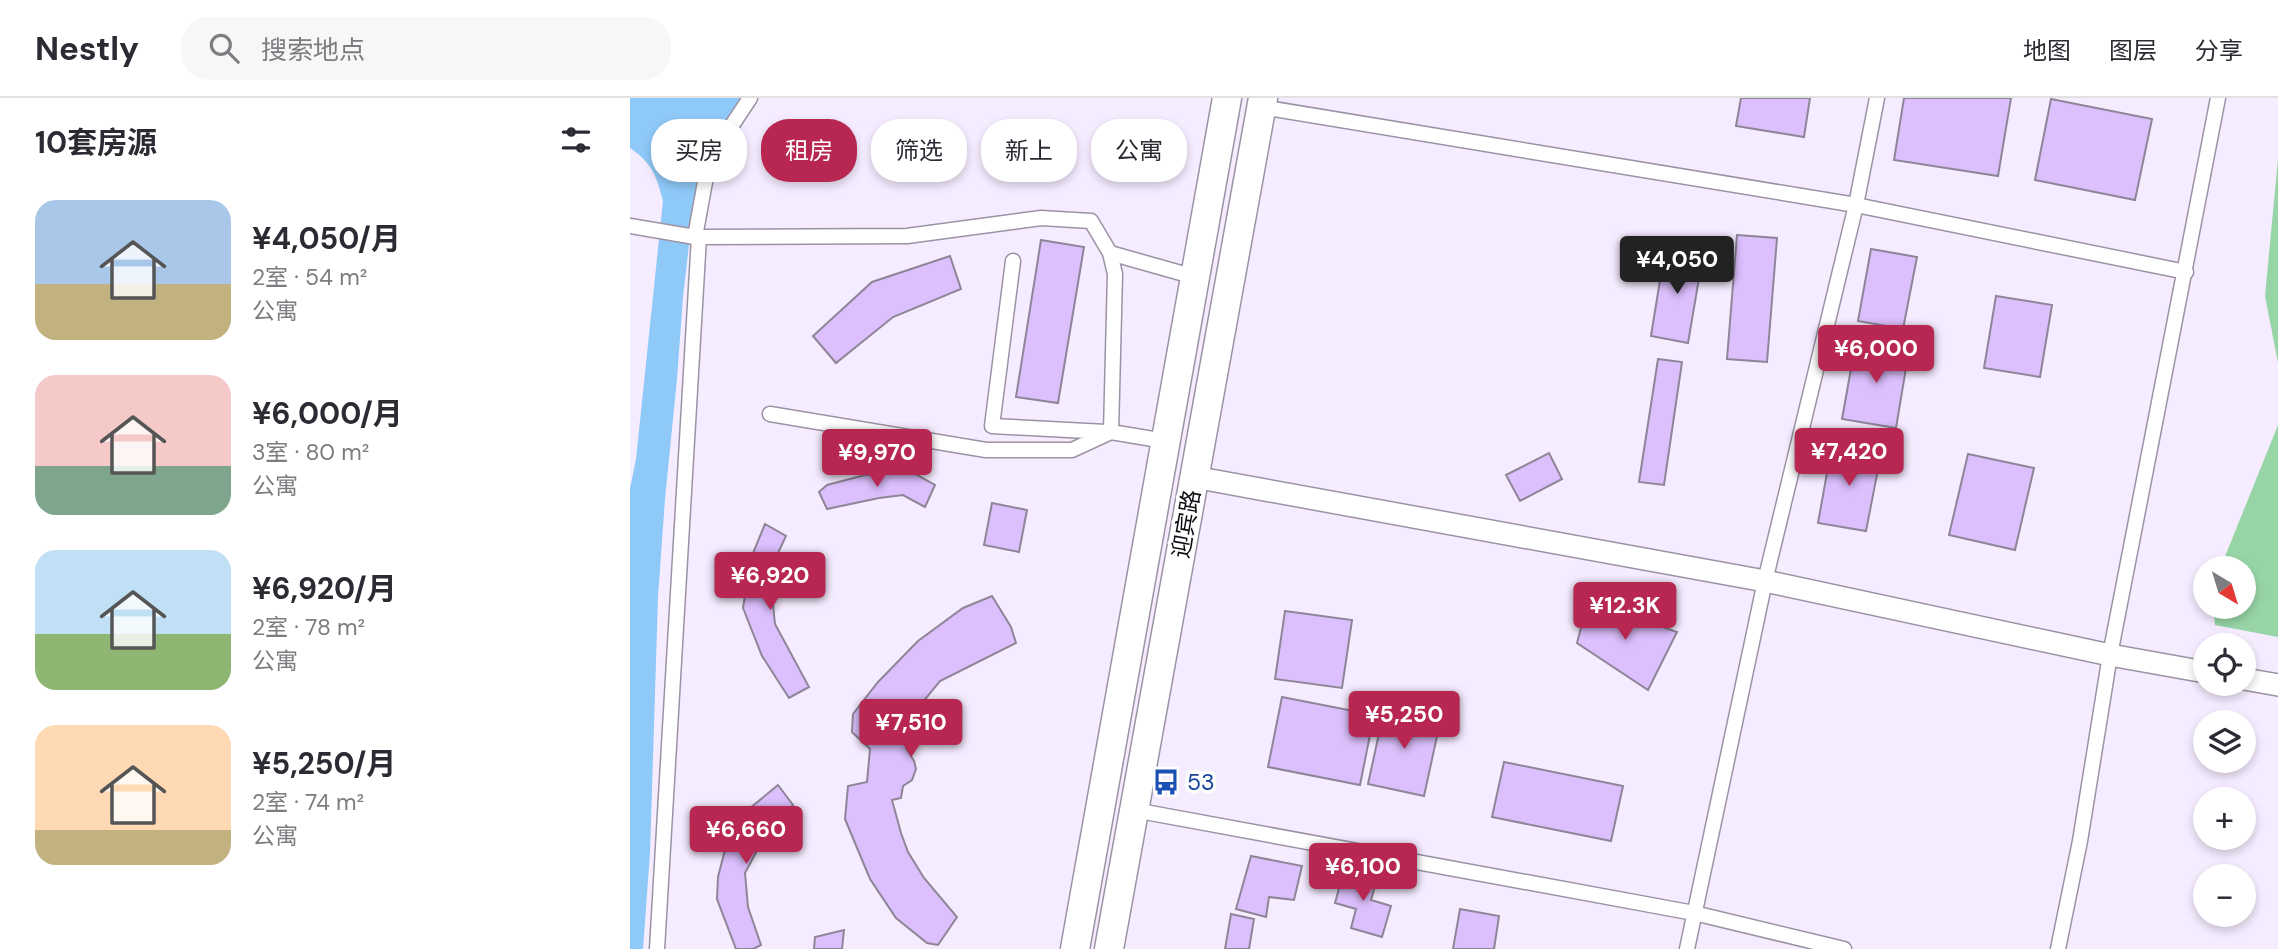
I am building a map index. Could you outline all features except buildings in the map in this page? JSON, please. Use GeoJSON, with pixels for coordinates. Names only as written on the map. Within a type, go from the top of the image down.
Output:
{"type":"FeatureCollection","features":[{"type":"Feature","properties":{"kind":"highway","name":"迎宾路"},"geometry":{"type":"LineString","coordinates":[[1075,949],[1227,98]]}},
{"type":"Feature","properties":{"kind":"highway","name":"迎宾路"},"geometry":{"type":"LineString","coordinates":[[1109,949],[1262,102]]}},
{"type":"Feature","properties":{"kind":"street"},"geometry":{"type":"LineString","coordinates":[[657,949],[697,237],[709,160],[750,98]]}},
{"type":"Feature","properties":{"kind":"street"},"geometry":{"type":"LineString","coordinates":[[1687,949],[1765,581],[1856,205],[1877,98]]}},
{"type":"Feature","properties":{"kind":"street"},"geometry":{"type":"LineString","coordinates":[[2058,949],[2080,841],[2110,655],[2218,98]]}},
{"type":"Feature","properties":{"kind":"street"},"geometry":{"type":"LineString","coordinates":[[1262,102],[1856,205],[2186,272]]}},
{"type":"Feature","properties":{"kind":"street"},"geometry":{"type":"LineString","coordinates":[[635,227],[697,237],[908,236],[1041,218],[1091,220],[1110,253],[1115,274],[1111,432]]}},
{"type":"Feature","properties":{"kind":"street"},"geometry":{"type":"LineString","coordinates":[[1110,253],[1195,277]]}},
{"type":"Feature","properties":{"kind":"street"},"geometry":{"type":"LineString","coordinates":[[986,450],[992,426],[1013,261]]}},
{"type":"Feature","properties":{"kind":"street"},"geometry":{"type":"LineString","coordinates":[[770,414],[986,450],[1072,450],[1111,432]]}},
{"type":"Feature","properties":{"kind":"street"},"geometry":{"type":"LineString","coordinates":[[992,426],[1111,432],[1165,441]]}},
{"type":"Feature","properties":{"kind":"street"},"geometry":{"type":"LineString","coordinates":[[1194,477],[1765,581],[2110,655],[2193,670]]}},
{"type":"Feature","properties":{"kind":"street"},"geometry":{"type":"LineString","coordinates":[[2256,681],[2278,685]]}},
{"type":"Feature","properties":{"kind":"street"},"geometry":{"type":"LineString","coordinates":[[1134,810],[1694,913],[1844,949]]}},
{"type":"Feature","properties":{"kind":"green space"},"geometry":{"type":"Polygon","coordinates":[[[2278,159],[2278,363],[2265,296],[2278,159]]]}},
{"type":"Feature","properties":{"kind":"green space"},"geometry":{"type":"Polygon","coordinates":[[[2278,425],[2278,637],[2215,625],[2214,620],[2256,620],[2256,556],[2225,556],[2278,425]]]}},
{"type":"Feature","properties":{"kind":"water"},"geometry":{"type":"Polygon","coordinates":[[[630,98],[741,98],[729,119],[651,119],[651,170],[644,159],[630,148],[630,98]]]}},
{"type":"Feature","properties":{"kind":"water"},"geometry":{"type":"Polygon","coordinates":[[[657,182],[696,182],[683,297],[658,597],[650,853],[643,949],[630,949],[630,489],[636,459],[663,201],[657,182]]]}},
{"type":"Feature","properties":{"kind":"place","name":"53"},"geometry":{"type":"Point","coordinates":[1166,782]}}]}
